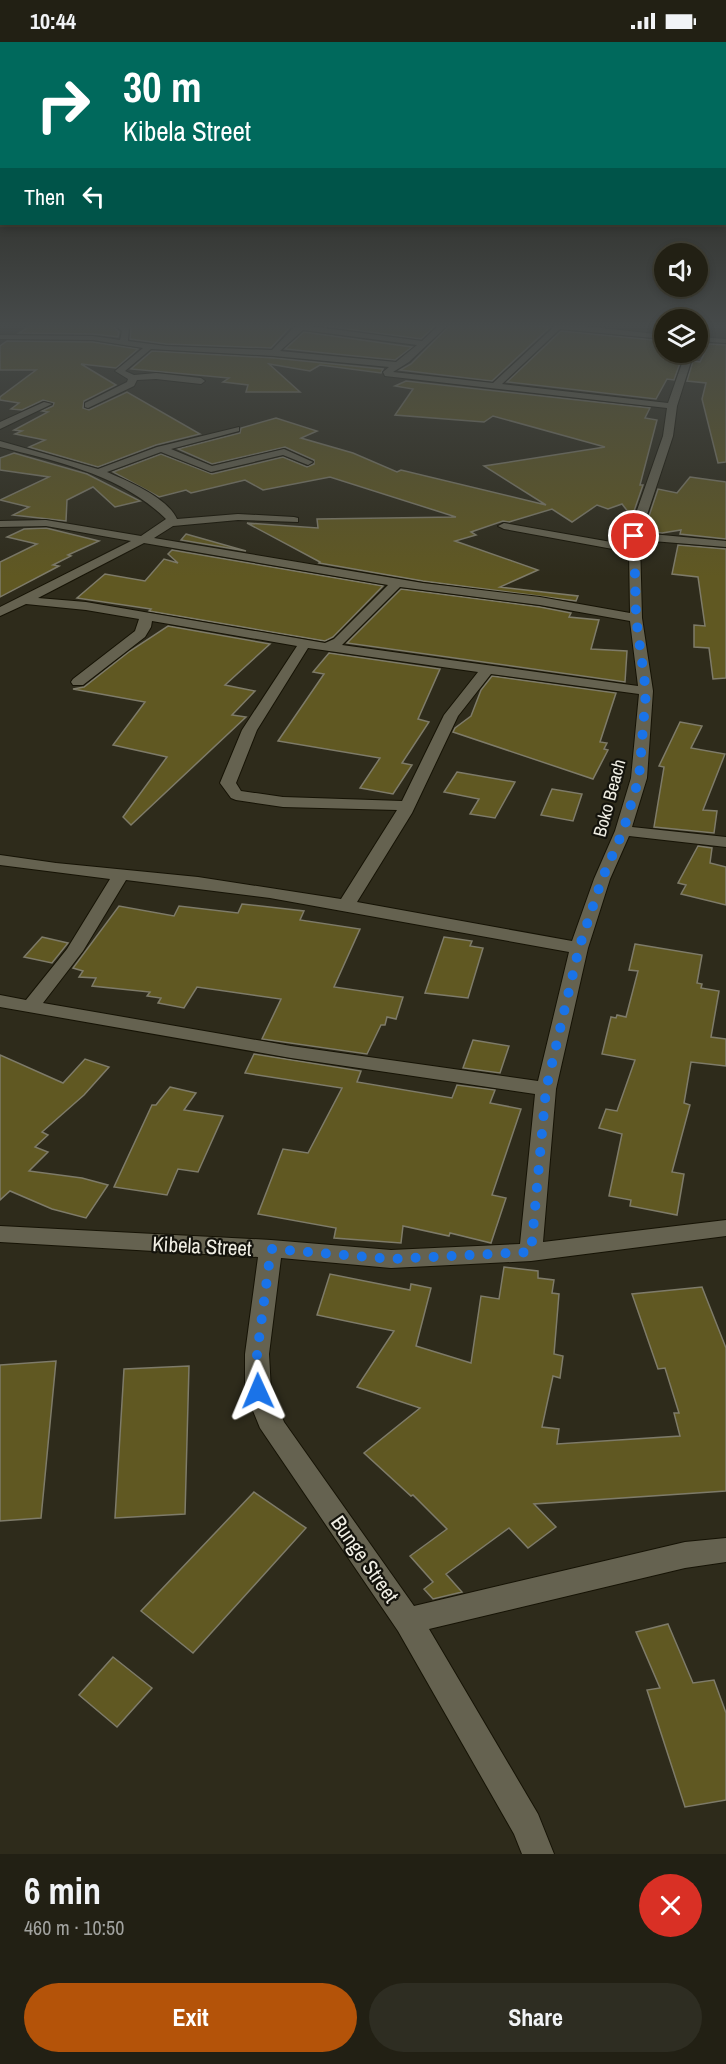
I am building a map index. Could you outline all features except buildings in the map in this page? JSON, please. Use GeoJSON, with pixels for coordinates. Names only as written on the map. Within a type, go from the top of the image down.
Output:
{"type":"FeatureCollection","features":[{"type":"Feature","properties":{"kind":"street"},"geometry":{"type":"LineString","coordinates":[[0,426],[40,408]]}},
{"type":"Feature","properties":{"kind":"street","name":"Boko Beach"},"geometry":{"type":"LineString","coordinates":[[531,1252],[546,1089],[579,948],[602,879],[623,831],[639,778],[646,691],[636,618],[634,543],[668,436],[672,408]]}},
{"type":"Feature","properties":{"kind":"street"},"geometry":{"type":"LineString","coordinates":[[0,417],[14,420]]}},
{"type":"Feature","properties":{"kind":"street"},"geometry":{"type":"LineString","coordinates":[[99,472],[161,449],[236,429]]}},
{"type":"Feature","properties":{"kind":"street"},"geometry":{"type":"LineString","coordinates":[[0,444],[99,472],[146,495],[172,518],[170,523]]}},
{"type":"Feature","properties":{"kind":"street"},"geometry":{"type":"LineString","coordinates":[[161,449],[208,469],[284,452],[308,462]]}},
{"type":"Feature","properties":{"kind":"street"},"geometry":{"type":"LineString","coordinates":[[0,612],[144,539],[170,523],[238,517],[294,520]]}},
{"type":"Feature","properties":{"kind":"street"},"geometry":{"type":"LineString","coordinates":[[0,524],[34,522],[423,587],[540,601],[636,618]]}},
{"type":"Feature","properties":{"kind":"street"},"geometry":{"type":"LineString","coordinates":[[504,526],[634,543],[726,544]]}},
{"type":"Feature","properties":{"kind":"street"},"geometry":{"type":"LineString","coordinates":[[328,646],[339,642],[398,582]]}},
{"type":"Feature","properties":{"kind":"street"},"geometry":{"type":"LineString","coordinates":[[25,600],[146,616],[305,644],[646,691]]}},
{"type":"Feature","properties":{"kind":"street"},"geometry":{"type":"LineString","coordinates":[[78,682],[140,634],[145,627],[146,616]]}},
{"type":"Feature","properties":{"kind":"street"},"geometry":{"type":"LineString","coordinates":[[305,644],[255,722],[232,767],[228,783],[236,795],[283,802],[407,806]]}},
{"type":"Feature","properties":{"kind":"street"},"geometry":{"type":"LineString","coordinates":[[347,904],[407,806],[452,715],[487,670]]}},
{"type":"Feature","properties":{"kind":"street"},"geometry":{"type":"LineString","coordinates":[[623,831],[726,842]]}},
{"type":"Feature","properties":{"kind":"street"},"geometry":{"type":"LineString","coordinates":[[0,860],[54,870],[222,886],[347,904],[579,948]]}},
{"type":"Feature","properties":{"kind":"street"},"geometry":{"type":"LineString","coordinates":[[30,1007],[74,951],[120,877]]}},
{"type":"Feature","properties":{"kind":"street"},"geometry":{"type":"LineString","coordinates":[[0,1000],[291,1052],[546,1089]]}},
{"type":"Feature","properties":{"kind":"street","name":"Kibela Street"},"geometry":{"type":"LineString","coordinates":[[0,1234],[271,1249],[392,1259],[531,1252],[726,1228]]}},
{"type":"Feature","properties":{"kind":"street","name":"Bunge Street"},"geometry":{"type":"LineString","coordinates":[[271,1249],[257,1354],[258,1391],[273,1428],[408,1621],[527,1825],[538,1854]]}},
{"type":"Feature","properties":{"kind":"street"},"geometry":{"type":"LineString","coordinates":[[408,1621],[685,1555],[726,1550]]}},
{"type":"Feature","properties":{"kind":"route"},"geometry":{"type":"LineString","coordinates":[[258,1391],[257,1354],[271,1249],[392,1259],[531,1252],[546,1089],[579,948],[602,879],[623,831],[639,778],[646,691],[636,618],[634,536]]}}]}
